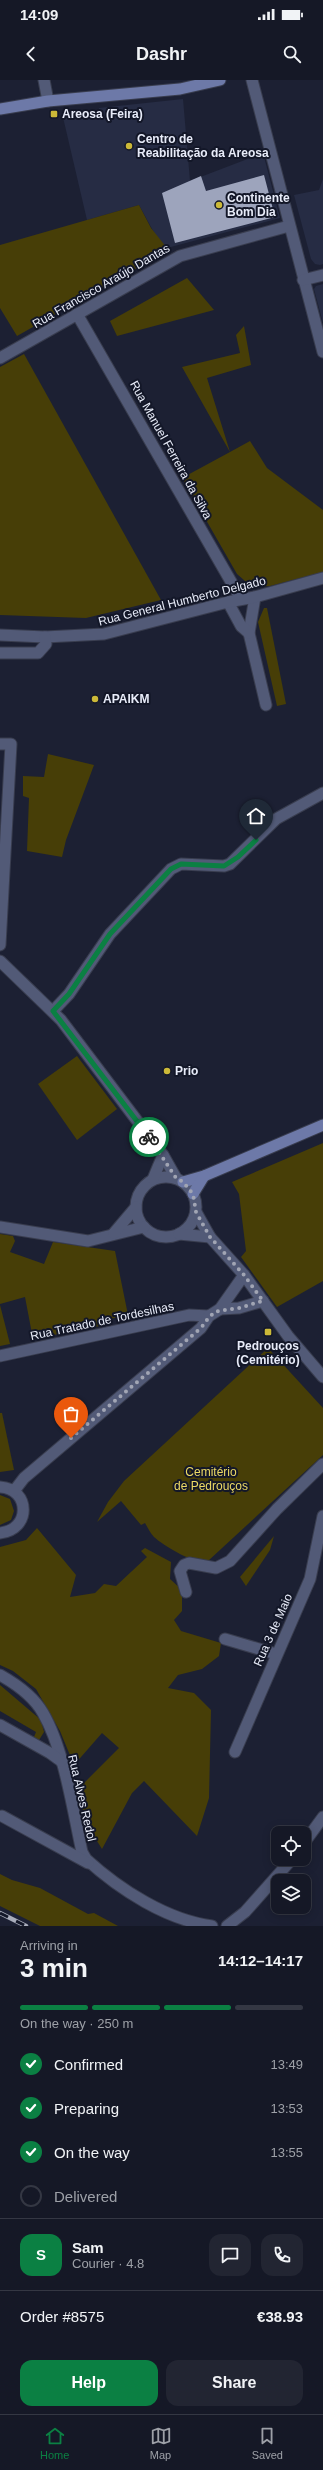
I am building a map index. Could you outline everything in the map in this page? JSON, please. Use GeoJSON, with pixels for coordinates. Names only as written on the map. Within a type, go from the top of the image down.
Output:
{"type":"FeatureCollection","features":[{"type":"Feature","properties":{"kind":"main road"},"geometry":{"type":"LineString","coordinates":[[0,109],[48,101],[180,89],[220,80]]}},
{"type":"Feature","properties":{"kind":"main road"},"geometry":{"type":"LineString","coordinates":[[180,1180],[204,1176],[323,1125]]}},
{"type":"Feature","properties":{"kind":"main road"},"geometry":{"type":"LineString","coordinates":[[193,1194],[204,1176]]}},
{"type":"Feature","properties":{"kind":"street"},"geometry":{"type":"LineString","coordinates":[[44,80],[48,101]]}},
{"type":"Feature","properties":{"kind":"street"},"geometry":{"type":"LineString","coordinates":[[252,80],[323,352]]}},
{"type":"Feature","properties":{"kind":"street","name":"Rua Francisco Araújo Dantas"},"geometry":{"type":"LineString","coordinates":[[0,358],[180,256],[289,226]]}},
{"type":"Feature","properties":{"kind":"street"},"geometry":{"type":"LineString","coordinates":[[303,280],[323,275]]}},
{"type":"Feature","properties":{"kind":"street","name":"Rua Manuel Ferreira da Silva"},"geometry":{"type":"LineString","coordinates":[[77,314],[241,599]]}},
{"type":"Feature","properties":{"kind":"street","name":"Rua General Humberto Delgado"},"geometry":{"type":"LineString","coordinates":[[0,635],[45,637],[104,634],[228,602],[255,597],[323,578]]}},
{"type":"Feature","properties":{"kind":"street"},"geometry":{"type":"LineString","coordinates":[[255,597],[249,633],[266,705]]}},
{"type":"Feature","properties":{"kind":"street"},"geometry":{"type":"LineString","coordinates":[[228,602],[241,626],[249,633]]}},
{"type":"Feature","properties":{"kind":"street"},"geometry":{"type":"LineString","coordinates":[[0,653],[38,653],[46,644],[45,637]]}},
{"type":"Feature","properties":{"kind":"street"},"geometry":{"type":"LineString","coordinates":[[0,744],[12,744],[1,895],[0,945]]}},
{"type":"Feature","properties":{"kind":"street"},"geometry":{"type":"LineString","coordinates":[[53,1011],[69,994],[110,934],[171,869],[181,864],[224,866],[230,864],[276,819],[323,792]]}},
{"type":"Feature","properties":{"kind":"street"},"geometry":{"type":"LineString","coordinates":[[0,961],[53,1011],[163,1155],[180,1180],[193,1194],[196,1212],[210,1237],[244,1275],[288,1336],[323,1377]]}},
{"type":"Feature","properties":{"kind":"street"},"geometry":{"type":"LineString","coordinates":[[153,1179],[163,1155]]}},
{"type":"Feature","properties":{"kind":"street"},"geometry":{"type":"LineString","coordinates":[[180,1180],[161,1177],[153,1179],[140,1190],[136,1207],[137,1214],[144,1227],[160,1236],[179,1234],[210,1237]]}},
{"type":"Feature","properties":{"kind":"street"},"geometry":{"type":"LineString","coordinates":[[114,1233],[136,1207]]}},
{"type":"Feature","properties":{"kind":"street"},"geometry":{"type":"LineString","coordinates":[[179,1234],[187,1228],[196,1212]]}},
{"type":"Feature","properties":{"kind":"street"},"geometry":{"type":"LineString","coordinates":[[0,1227],[88,1241],[104,1238],[114,1233],[144,1227]]}},
{"type":"Feature","properties":{"kind":"street"},"geometry":{"type":"LineString","coordinates":[[14,1491],[24,1478],[201,1328],[209,1316],[220,1309],[244,1275]]}},
{"type":"Feature","properties":{"kind":"street"},"geometry":{"type":"LineString","coordinates":[[220,1309],[239,1308],[263,1301]]}},
{"type":"Feature","properties":{"kind":"street","name":"Rua Tratado de Tordesilhas"},"geometry":{"type":"LineString","coordinates":[[0,1356],[189,1315],[209,1316]]}},
{"type":"Feature","properties":{"kind":"street"},"geometry":{"type":"LineString","coordinates":[[186,1592],[180,1571],[184,1564],[216,1568],[230,1561],[277,1509],[323,1464]]}},
{"type":"Feature","properties":{"kind":"street"},"geometry":{"type":"LineString","coordinates":[[0,1487],[14,1491],[22,1503],[22,1518],[14,1530],[0,1533]]}},
{"type":"Feature","properties":{"kind":"street","name":"Rua 3 de Maio"},"geometry":{"type":"LineString","coordinates":[[234,1752],[310,1579],[323,1516]]}},
{"type":"Feature","properties":{"kind":"street"},"geometry":{"type":"LineString","coordinates":[[225,1639],[276,1654]]}},
{"type":"Feature","properties":{"kind":"street","name":"Rua Alves Redol"},"geometry":{"type":"LineString","coordinates":[[0,1675],[23,1690],[43,1713],[62,1762],[82,1852],[94,1866],[152,1907],[208,1926]]}},
{"type":"Feature","properties":{"kind":"street"},"geometry":{"type":"LineString","coordinates":[[0,1725],[50,1752],[62,1762]]}},
{"type":"Feature","properties":{"kind":"street"},"geometry":{"type":"LineString","coordinates":[[2,1816],[94,1866]]}},
{"type":"Feature","properties":{"kind":"street"},"geometry":{"type":"LineString","coordinates":[[318,1830],[323,1817]]}},
{"type":"Feature","properties":{"kind":"street"},"geometry":{"type":"LineString","coordinates":[[227,1926],[250,1907],[286,1866]]}},
{"type":"Feature","properties":{"kind":"shaded area"},"geometry":{"type":"Polygon","coordinates":[[[183,99],[190,181],[263,153],[280,218],[167,248],[156,236],[139,205],[87,220],[62,113],[87,110],[91,114],[94,114],[98,113],[99,108],[183,99]]]}},
{"type":"Feature","properties":{"kind":"shaded area"},"geometry":{"type":"Polygon","coordinates":[[[323,179],[323,264],[320,265],[315,264],[311,259],[294,195],[319,190],[323,179]]]}},
{"type":"Feature","properties":{"kind":"shaded area"},"geometry":{"type":"Polygon","coordinates":[[[323,284],[323,323],[314,289],[316,286],[323,284]]]}},
{"type":"Feature","properties":{"kind":"green space"},"geometry":{"type":"Polygon","coordinates":[[[139,205],[151,228],[167,248],[145,259],[146,263],[17,336],[0,308],[0,245],[139,205]]]}},
{"type":"Feature","properties":{"kind":"green space"},"geometry":{"type":"Polygon","coordinates":[[[187,278],[214,310],[117,336],[110,321],[187,278]]]}},
{"type":"Feature","properties":{"kind":"green space"},"geometry":{"type":"Polygon","coordinates":[[[244,326],[251,365],[207,378],[230,452],[182,367],[240,353],[236,335],[244,326]]]}},
{"type":"Feature","properties":{"kind":"green space"},"geometry":{"type":"Polygon","coordinates":[[[24,354],[161,600],[86,618],[0,615],[0,367],[24,354]]]}},
{"type":"Feature","properties":{"kind":"green space"},"geometry":{"type":"Polygon","coordinates":[[[250,441],[267,468],[323,510],[323,572],[270,586],[254,587],[245,581],[237,574],[182,478],[250,441]]]}},
{"type":"Feature","properties":{"kind":"green space"},"geometry":{"type":"Polygon","coordinates":[[[264,608],[267,608],[286,704],[277,706],[258,622],[264,608]]]}},
{"type":"Feature","properties":{"kind":"green space"},"geometry":{"type":"Polygon","coordinates":[[[48,754],[94,765],[66,840],[62,857],[27,851],[29,798],[23,796],[23,776],[44,777],[48,754]]]}},
{"type":"Feature","properties":{"kind":"green space"},"geometry":{"type":"Polygon","coordinates":[[[77,1056],[117,1109],[77,1140],[38,1084],[77,1056]]]}},
{"type":"Feature","properties":{"kind":"green space"},"geometry":{"type":"Polygon","coordinates":[[[323,1143],[323,1281],[277,1307],[241,1257],[246,1251],[239,1194],[232,1182],[323,1143]]]}},
{"type":"Feature","properties":{"kind":"green space"},"geometry":{"type":"Polygon","coordinates":[[[0,1234],[13,1236],[15,1241],[10,1252],[44,1264],[53,1242],[115,1251],[128,1315],[110,1319],[105,1325],[33,1339],[25,1297],[0,1304],[0,1234]]]}},
{"type":"Feature","properties":{"kind":"green space"},"geometry":{"type":"Polygon","coordinates":[[[0,1305],[10,1344],[0,1346],[0,1305]]]}},
{"type":"Feature","properties":{"kind":"green space","name":"Cemitério de Pedrouços"},"geometry":{"type":"Polygon","coordinates":[[[268,1348],[323,1408],[323,1455],[208,1561],[188,1558],[159,1541],[150,1532],[145,1523],[141,1525],[121,1501],[97,1522],[108,1502],[124,1481],[268,1348]]]}},
{"type":"Feature","properties":{"kind":"green space"},"geometry":{"type":"Polygon","coordinates":[[[0,1413],[2,1413],[14,1470],[0,1472],[0,1413]]]}},
{"type":"Feature","properties":{"kind":"green space"},"geometry":{"type":"Polygon","coordinates":[[[0,1495],[10,1499],[14,1511],[11,1520],[0,1525],[0,1495]]]}},
{"type":"Feature","properties":{"kind":"green space"},"geometry":{"type":"Polygon","coordinates":[[[37,1528],[76,1575],[70,1597],[95,1593],[104,1584],[116,1586],[147,1557],[141,1551],[145,1548],[171,1562],[170,1579],[182,1590],[182,1611],[174,1620],[181,1631],[221,1643],[219,1656],[202,1669],[178,1675],[168,1688],[194,1693],[211,1710],[209,1798],[197,1836],[144,1781],[132,1793],[102,1849],[97,1841],[90,1841],[78,1789],[119,1748],[102,1733],[74,1765],[60,1731],[36,1689],[13,1671],[0,1665],[0,1547],[26,1540],[37,1528]]]}},
{"type":"Feature","properties":{"kind":"green space"},"geometry":{"type":"Polygon","coordinates":[[[274,1536],[270,1550],[246,1586],[240,1577],[274,1536]]]}},
{"type":"Feature","properties":{"kind":"green space"},"geometry":{"type":"Polygon","coordinates":[[[0,1685],[41,1720],[44,1732],[39,1740],[34,1737],[36,1732],[0,1711],[0,1685]]]}},
{"type":"Feature","properties":{"kind":"green space"},"geometry":{"type":"Polygon","coordinates":[[[0,1874],[12,1880],[40,1888],[88,1914],[94,1913],[118,1926],[40,1926],[0,1906],[0,1874]]]}},
{"type":"Feature","properties":{"kind":"building","name":"Continente Bom Dia"},"geometry":{"type":"Polygon","coordinates":[[[264,175],[275,217],[175,243],[162,193],[201,176],[206,191],[264,175]]]}},
{"type":"Feature","properties":{"kind":"railway"},"geometry":{"type":"LineString","coordinates":[[0,1913],[26,1926]]}},
{"type":"Feature","properties":{"kind":"way so far"},"geometry":{"type":"LineString","coordinates":[[71,1438],[201,1328],[209,1316],[220,1309],[239,1308],[263,1301],[244,1275],[210,1237],[196,1212],[196,1203],[189,1187],[176,1178],[163,1155],[149,1137]]}},
{"type":"Feature","properties":{"kind":"place","name":"Areosa (Feira)"},"geometry":{"type":"Point","coordinates":[54,114]}},
{"type":"Feature","properties":{"kind":"place","name":"Centro de Reabilitação da Areosa"},"geometry":{"type":"Point","coordinates":[129,146]}},
{"type":"Feature","properties":{"kind":"place","name":"Continente Bom Dia"},"geometry":{"type":"Point","coordinates":[219,205]}},
{"type":"Feature","properties":{"kind":"place","name":"APAIKM"},"geometry":{"type":"Point","coordinates":[95,699]}},
{"type":"Feature","properties":{"kind":"place","name":"Prio"},"geometry":{"type":"Point","coordinates":[167,1071]}},
{"type":"Feature","properties":{"kind":"place","name":"Pedrouços (Cemitério)"},"geometry":{"type":"Point","coordinates":[268,1332]}},
{"type":"Feature","properties":{"kind":"route"},"geometry":{"type":"LineString","coordinates":[[149,1137],[53,1011],[69,994],[110,934],[129,912],[171,869],[181,864],[224,866],[230,864],[256,840]]}}]}
